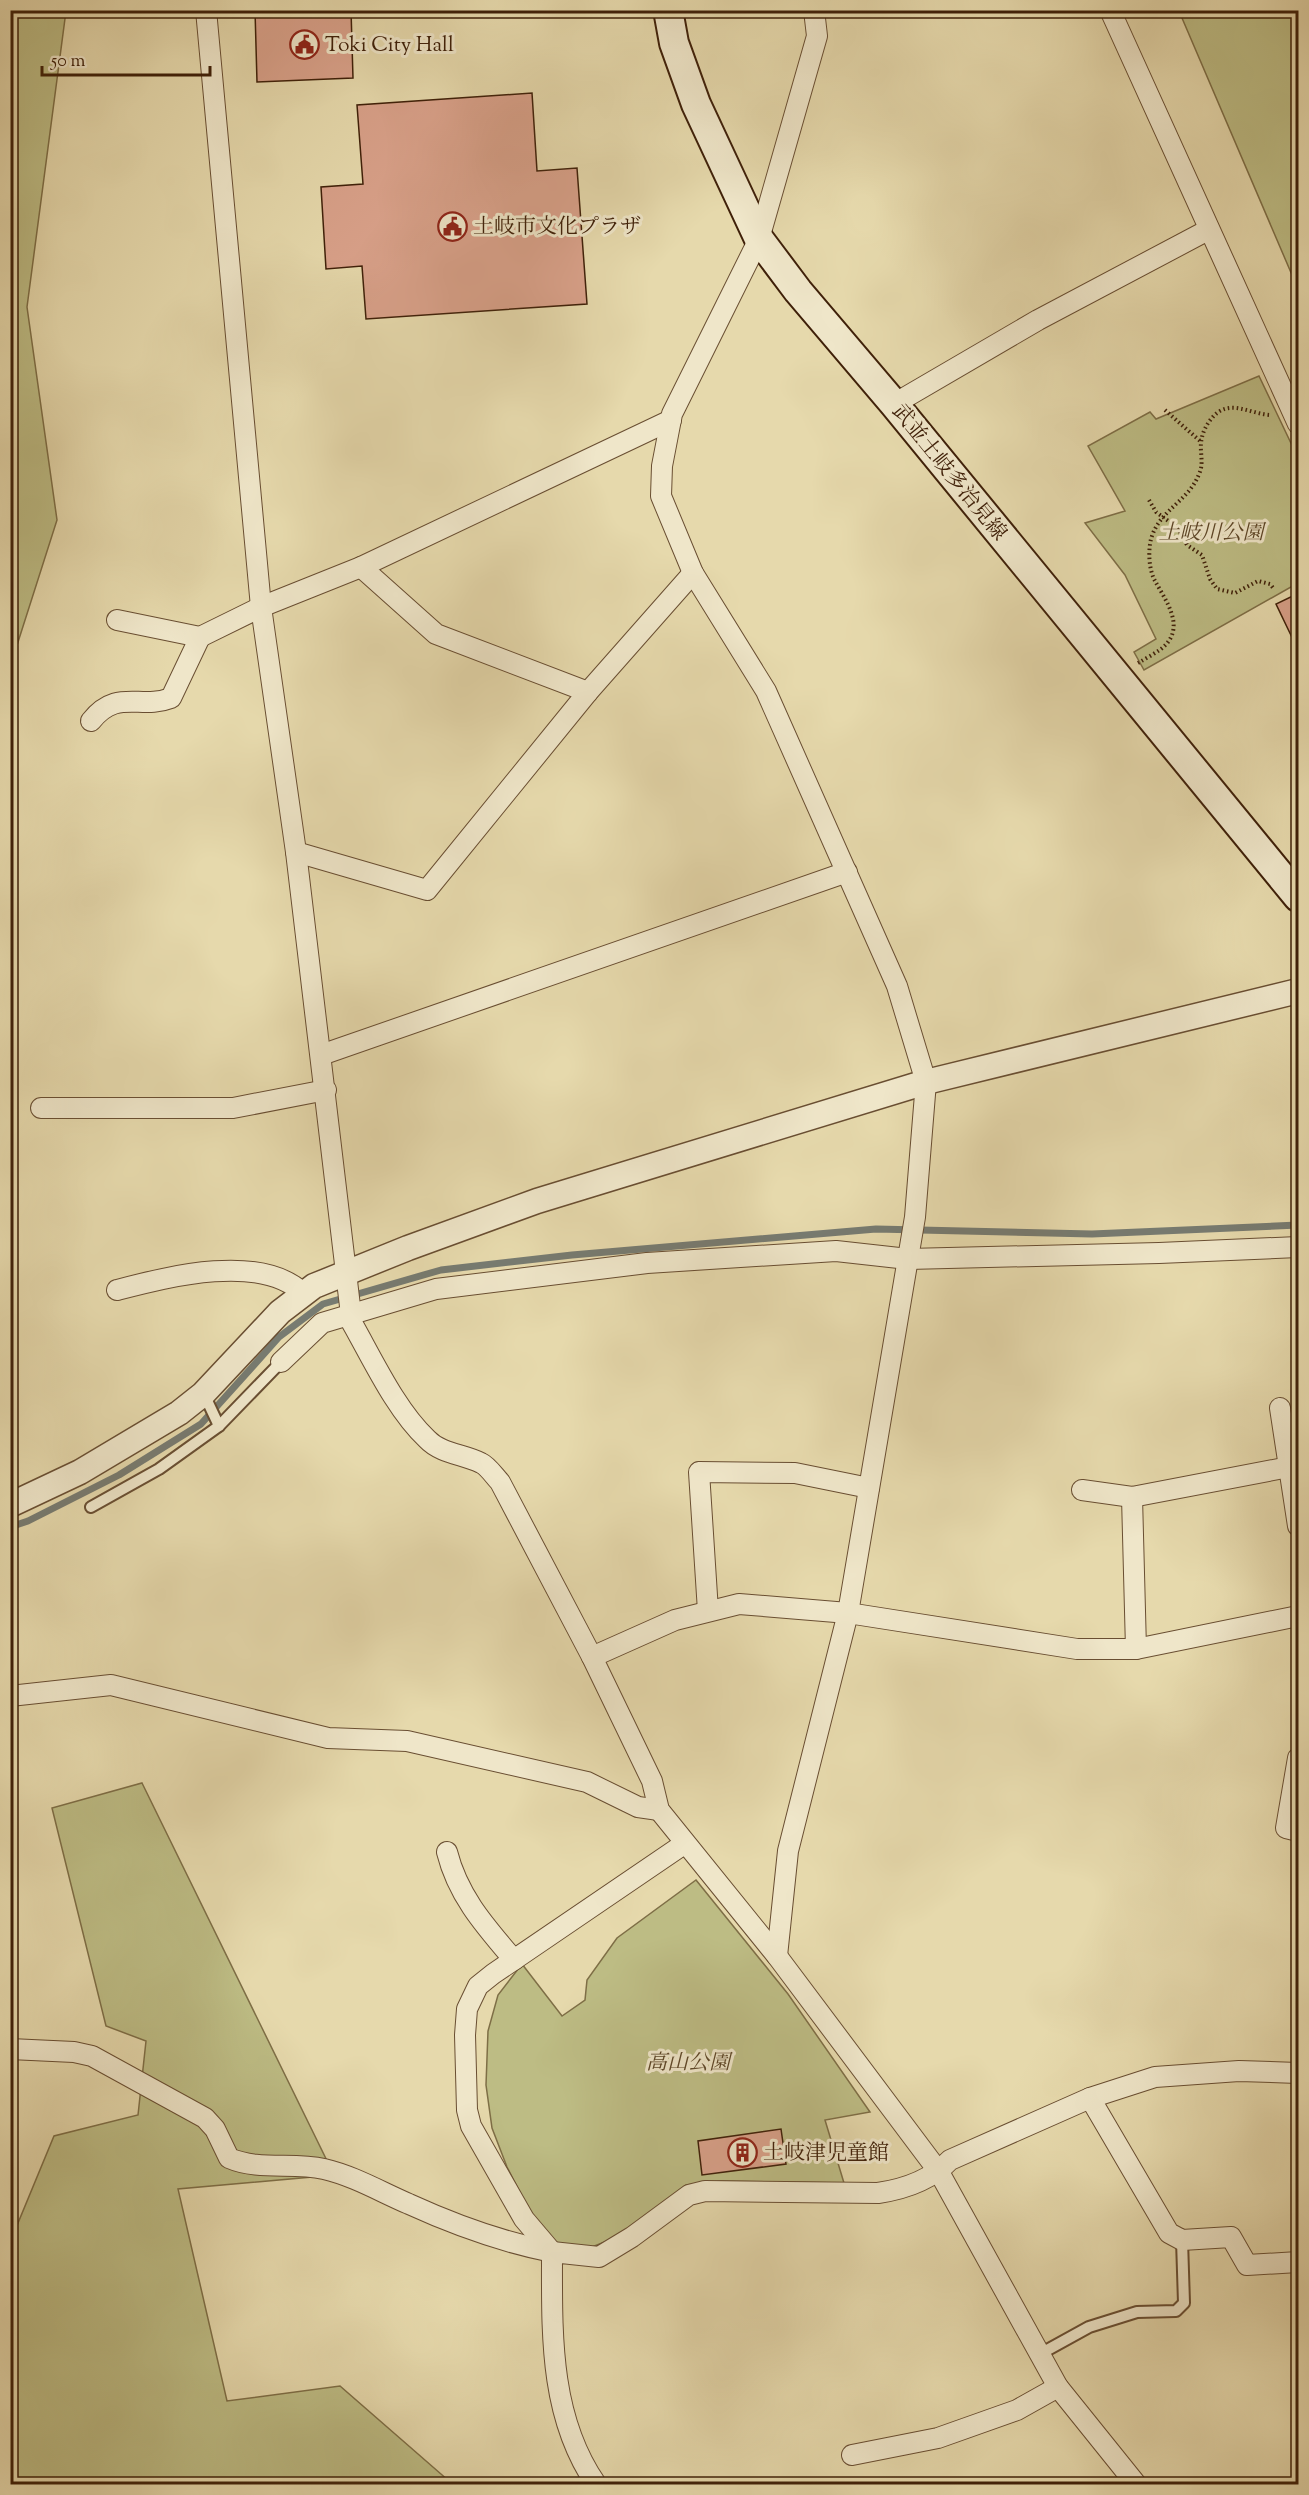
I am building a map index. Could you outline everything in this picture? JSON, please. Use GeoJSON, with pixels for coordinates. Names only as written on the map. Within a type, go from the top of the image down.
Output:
{"type":"FeatureCollection","features":[{"type":"Feature","properties":{"kind":"main road","name":"武並土岐多治見線"},"geometry":{"type":"LineString","coordinates":[[668,10],[674,43],[696,104],[759,239],[798,291],[894,404],[1299,897]]}},
{"type":"Feature","properties":{"kind":"street"},"geometry":{"type":"LineString","coordinates":[[206,10],[261,607],[296,852],[352,1323],[409,1418],[428,1441],[458,1456],[482,1463],[500,1482],[592,1657],[652,1781],[659,1810],[684,1844],[777,1956],[939,2172],[1058,2387],[1136,2484]]}},
{"type":"Feature","properties":{"kind":"street"},"geometry":{"type":"LineString","coordinates":[[777,1956],[789,1851],[848,1613],[915,1217],[926,1082],[897,986],[766,691],[693,573],[661,496],[662,466],[671,420],[759,239],[817,36],[814,10]]}},
{"type":"Feature","properties":{"kind":"street"},"geometry":{"type":"LineString","coordinates":[[1110,10],[1208,230],[1296,418]]}},
{"type":"Feature","properties":{"kind":"street"},"geometry":{"type":"LineString","coordinates":[[894,404],[1038,320],[1208,230]]}},
{"type":"Feature","properties":{"kind":"street"},"geometry":{"type":"LineString","coordinates":[[117,620],[200,637],[261,607],[361,567],[671,420]]}},
{"type":"Feature","properties":{"kind":"street"},"geometry":{"type":"LineString","coordinates":[[361,567],[436,634],[588,692]]}},
{"type":"Feature","properties":{"kind":"street"},"geometry":{"type":"LineString","coordinates":[[296,852],[427,890],[588,692],[693,573]]}},
{"type":"Feature","properties":{"kind":"street"},"geometry":{"type":"LineString","coordinates":[[91,721],[99,712],[117,702],[158,703],[171,698],[200,637]]}},
{"type":"Feature","properties":{"kind":"street"},"geometry":{"type":"LineString","coordinates":[[321,1055],[847,872]]}},
{"type":"Feature","properties":{"kind":"street"},"geometry":{"type":"LineString","coordinates":[[281,1362],[349,1296],[537,1201],[926,1082],[1299,991]]}},
{"type":"Feature","properties":{"kind":"street"},"geometry":{"type":"LineString","coordinates":[[40,1108],[232,1108],[326,1090]]}},
{"type":"Feature","properties":{"kind":"street"},"geometry":{"type":"LineString","coordinates":[[10,1505],[45,1490],[135,1442],[179,1413],[203,1394],[280,1312],[314,1286],[349,1296],[436,1289],[647,1263],[836,1251],[1159,1253],[1299,1246]]}},
{"type":"Feature","properties":{"kind":"street"},"geometry":{"type":"LineString","coordinates":[[117,1290],[200,1272],[246,1272],[280,1279],[295,1285],[304,1294]]}},
{"type":"Feature","properties":{"kind":"street"},"geometry":{"type":"LineString","coordinates":[[1280,1408],[1299,1526]]}},
{"type":"Feature","properties":{"kind":"street"},"geometry":{"type":"LineString","coordinates":[[1082,1490],[1132,1497],[1289,1467]]}},
{"type":"Feature","properties":{"kind":"street"},"geometry":{"type":"LineString","coordinates":[[708,1611],[699,1472],[795,1473],[869,1488]]}},
{"type":"Feature","properties":{"kind":"street"},"geometry":{"type":"LineString","coordinates":[[1132,1497],[1136,1649]]}},
{"type":"Feature","properties":{"kind":"street"},"geometry":{"type":"LineString","coordinates":[[592,1657],[675,1620],[739,1604],[848,1613],[1077,1649],[1136,1649],[1298,1620]]}},
{"type":"Feature","properties":{"kind":"street"},"geometry":{"type":"LineString","coordinates":[[10,1696],[111,1685],[328,1738],[407,1741],[430,1746],[587,1782],[638,1807],[659,1810]]}},
{"type":"Feature","properties":{"kind":"street"},"geometry":{"type":"LineString","coordinates":[[1299,1758],[1286,1828],[1299,1831]]}},
{"type":"Feature","properties":{"kind":"street"},"geometry":{"type":"LineString","coordinates":[[596,2484],[575,2450],[560,2403],[554,2348],[552,2252],[524,2218],[471,2126],[467,2110],[465,2035],[467,2009],[478,1986],[684,1844]]}},
{"type":"Feature","properties":{"kind":"street"},"geometry":{"type":"LineString","coordinates":[[447,1852],[452,1872],[468,1903],[514,1960]]}},
{"type":"Feature","properties":{"kind":"street"},"geometry":{"type":"LineString","coordinates":[[10,2049],[74,2052],[92,2056],[205,2118],[215,2129],[229,2158],[244,2165],[324,2169],[375,2187],[458,2225],[513,2245],[552,2252],[599,2256],[632,2237],[689,2195],[705,2191],[878,2193],[898,2190],[939,2172],[950,2160],[1090,2098],[1155,2077],[1183,2073],[1239,2071],[1299,2073]]}},
{"type":"Feature","properties":{"kind":"street"},"geometry":{"type":"LineString","coordinates":[[1090,2098],[1169,2233],[1182,2240],[1231,2237],[1247,2265],[1299,2262]]}},
{"type":"Feature","properties":{"kind":"street"},"geometry":{"type":"LineString","coordinates":[[852,2455],[938,2438],[1017,2410],[1058,2387]]}},
{"type":"Feature","properties":{"kind":"lane"},"geometry":{"type":"LineString","coordinates":[[91,1507],[159,1469],[219,1426],[281,1362]]}},
{"type":"Feature","properties":{"kind":"lane"},"geometry":{"type":"LineString","coordinates":[[203,1394],[219,1426]]}},
{"type":"Feature","properties":{"kind":"lane"},"geometry":{"type":"LineString","coordinates":[[1040,2354],[1089,2327],[1137,2312],[1176,2311],[1184,2303],[1182,2240]]}},
{"type":"Feature","properties":{"kind":"path"},"geometry":{"type":"LineString","coordinates":[[1117,676],[1163,648],[1170,637],[1173,617],[1170,603],[1154,579],[1150,562],[1150,543],[1162,516],[1188,493],[1201,472],[1201,442],[1210,421],[1223,410],[1239,408],[1265,415],[1296,418]]}},
{"type":"Feature","properties":{"kind":"path"},"geometry":{"type":"LineString","coordinates":[[1165,410],[1201,442]]}},
{"type":"Feature","properties":{"kind":"path"},"geometry":{"type":"LineString","coordinates":[[1149,500],[1156,512],[1178,528],[1187,545],[1202,555],[1210,579],[1217,589],[1235,593],[1258,581],[1270,584],[1274,589]]}},
{"type":"Feature","properties":{"kind":"green space"},"geometry":{"type":"Polygon","coordinates":[[[11,10],[66,11],[27,307],[57,520],[11,664],[11,10]]]}},
{"type":"Feature","properties":{"kind":"green space"},"geometry":{"type":"Polygon","coordinates":[[[1179,11],[1298,11],[1298,289],[1179,11]]]}},
{"type":"Feature","properties":{"kind":"green space","name":"土岐川公園"},"geometry":{"type":"Polygon","coordinates":[[[1259,376],[1298,458],[1298,491],[1296,493],[1298,499],[1298,583],[1144,670],[1134,652],[1156,639],[1125,575],[1085,523],[1125,511],[1088,446],[1150,412],[1156,419],[1259,376]]]}},
{"type":"Feature","properties":{"kind":"green space"},"geometry":{"type":"Polygon","coordinates":[[[142,1783],[334,2175],[178,2189],[227,2401],[340,2386],[449,2481],[443,2484],[11,2484],[11,2240],[54,2136],[138,2115],[146,2041],[106,2026],[52,1808],[142,1783]]]}},
{"type":"Feature","properties":{"kind":"green space","name":"高山公園"},"geometry":{"type":"Polygon","coordinates":[[[696,1880],[788,1994],[870,2112],[825,2120],[844,2183],[721,2181],[686,2185],[622,2235],[587,2249],[568,2252],[540,2232],[507,2167],[492,2128],[486,2085],[488,2031],[498,1995],[522,1964],[562,2016],[585,2000],[587,1980],[617,1938],[696,1880]]]}},
{"type":"Feature","properties":{"kind":"building","name":"Toki City Hall"},"geometry":{"type":"Polygon","coordinates":[[[255,10],[351,10],[353,78],[257,82],[255,10]]]}},
{"type":"Feature","properties":{"kind":"building","name":"土岐市文化プラザ"},"geometry":{"type":"Polygon","coordinates":[[[532,93],[537,171],[577,168],[587,304],[366,319],[362,266],[326,269],[321,187],[363,184],[357,105],[532,93]]]}},
{"type":"Feature","properties":{"kind":"building"},"geometry":{"type":"Polygon","coordinates":[[[1299,593],[1299,652],[1276,604],[1299,593]]]}},
{"type":"Feature","properties":{"kind":"building","name":"土岐津児童館"},"geometry":{"type":"Polygon","coordinates":[[[781,2129],[786,2164],[702,2175],[698,2141],[781,2129]]]}},
{"type":"Feature","properties":{"kind":"waterway"},"geometry":{"type":"LineString","coordinates":[[10,1527],[28,1521],[119,1475],[201,1424],[279,1337],[323,1304],[441,1270],[572,1255],[876,1229],[1092,1234],[1298,1225]]}},
{"type":"Feature","properties":{"kind":"place","name":"Toki City Hall"},"geometry":{"type":"Point","coordinates":[304,44]}},
{"type":"Feature","properties":{"kind":"place","name":"土岐市文化プラザ"},"geometry":{"type":"Point","coordinates":[452,226]}},
{"type":"Feature","properties":{"kind":"place","name":"土岐津児童館"},"geometry":{"type":"Point","coordinates":[742,2152]}}]}
